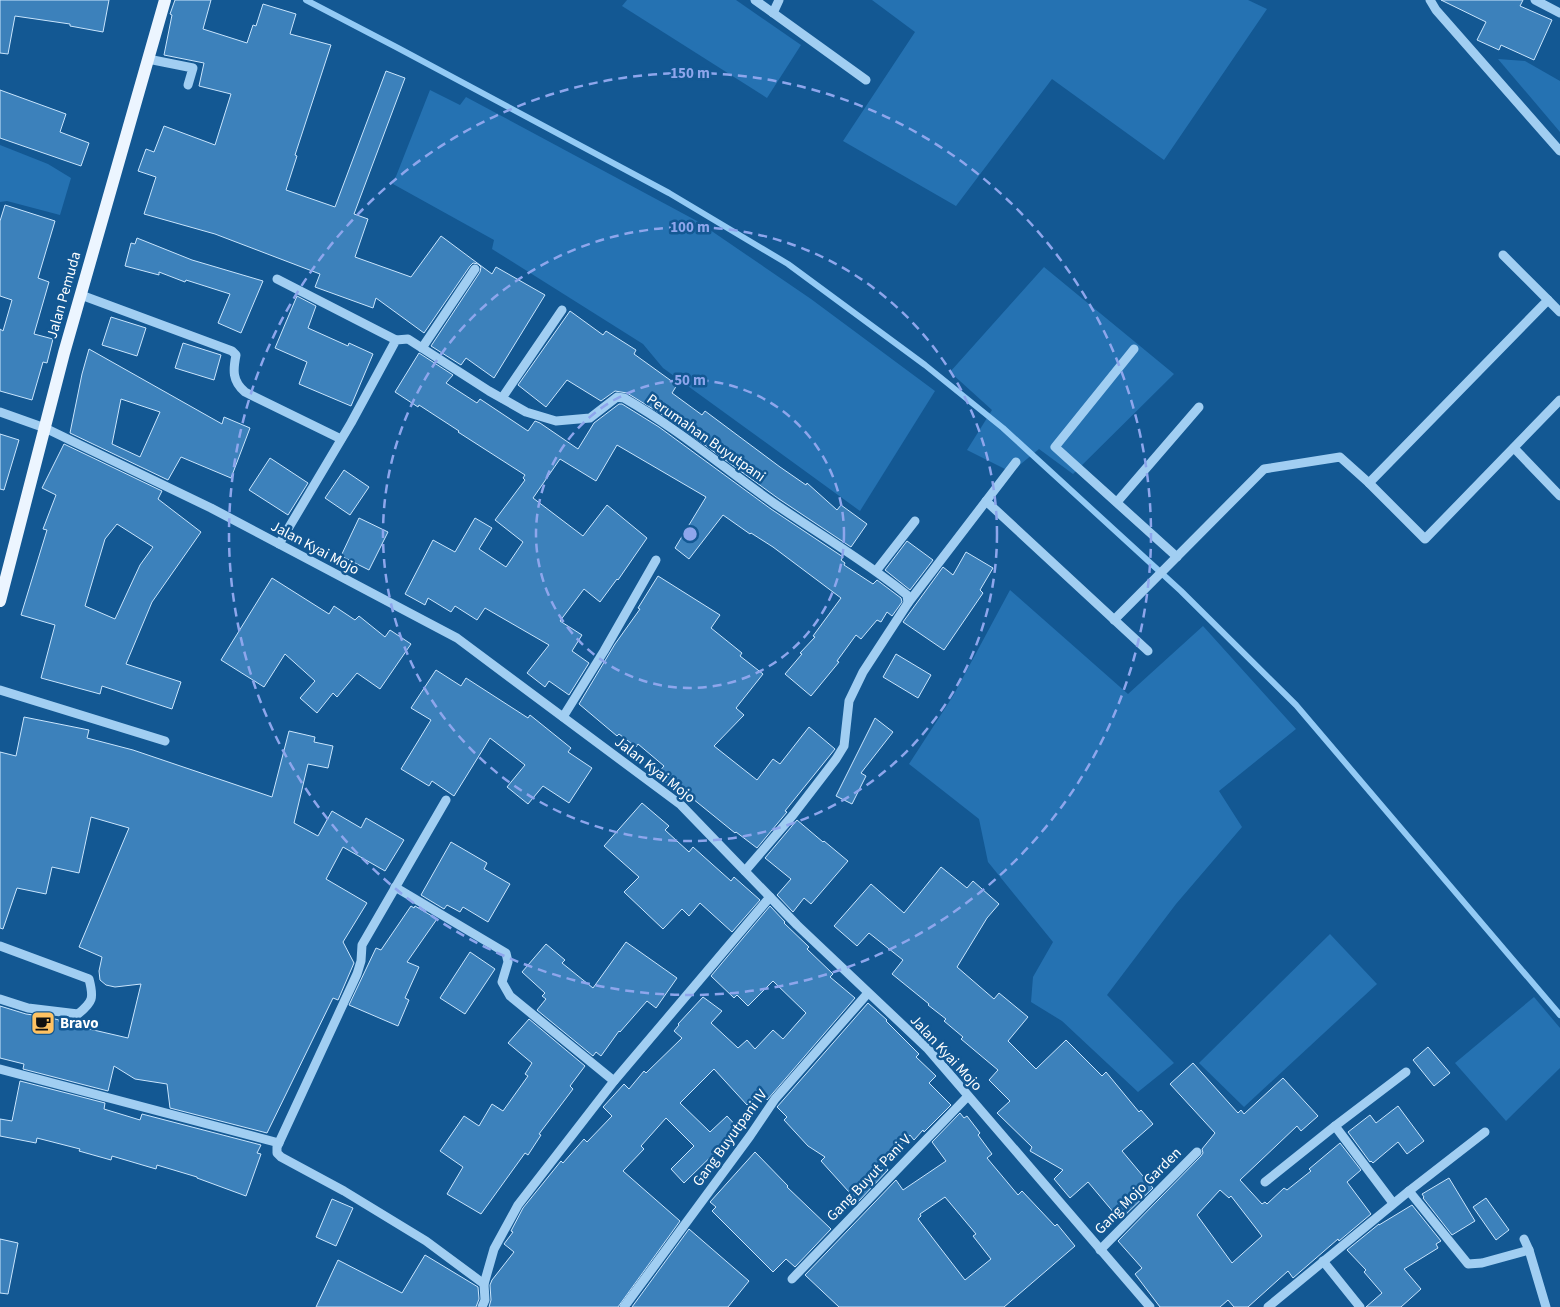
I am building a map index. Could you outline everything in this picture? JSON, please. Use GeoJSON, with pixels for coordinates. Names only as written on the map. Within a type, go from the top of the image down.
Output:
{"type":"FeatureCollection","features":[{"type":"Feature","properties":{"kind":"main road","name":"Jalan Pemuda"},"geometry":{"type":"LineString","coordinates":[[0,601],[5,564],[165,0]]}},
{"type":"Feature","properties":{"kind":"street"},"geometry":{"type":"LineString","coordinates":[[755,0],[866,80]]}},
{"type":"Feature","properties":{"kind":"street"},"geometry":{"type":"LineString","coordinates":[[773,13],[779,0]]}},
{"type":"Feature","properties":{"kind":"street"},"geometry":{"type":"LineString","coordinates":[[1430,0],[1436,10],[1560,152]]}},
{"type":"Feature","properties":{"kind":"street"},"geometry":{"type":"LineString","coordinates":[[1535,0],[1560,13]]}},
{"type":"Feature","properties":{"kind":"street"},"geometry":{"type":"LineString","coordinates":[[148,59],[193,68],[188,85]]}},
{"type":"Feature","properties":{"kind":"street"},"geometry":{"type":"LineString","coordinates":[[1503,255],[1560,312]]}},
{"type":"Feature","properties":{"kind":"street"},"geometry":{"type":"LineString","coordinates":[[422,348],[475,269]]}},
{"type":"Feature","properties":{"kind":"street","name":"Perumahan Buyutpani"},"geometry":{"type":"LineString","coordinates":[[277,280],[396,340],[408,339],[526,412],[556,422],[576,420],[590,418],[617,397],[624,398],[775,504],[876,571],[907,595],[908,603]]}},
{"type":"Feature","properties":{"kind":"street"},"geometry":{"type":"LineString","coordinates":[[81,294],[232,351],[236,355],[233,370],[234,378],[239,387],[245,392],[342,439]]}},
{"type":"Feature","properties":{"kind":"street"},"geometry":{"type":"LineString","coordinates":[[1369,483],[1548,300]]}},
{"type":"Feature","properties":{"kind":"street"},"geometry":{"type":"LineString","coordinates":[[502,398],[562,310]]}},
{"type":"Feature","properties":{"kind":"street"},"geometry":{"type":"LineString","coordinates":[[279,544],[342,439],[396,340]]}},
{"type":"Feature","properties":{"kind":"street"},"geometry":{"type":"LineString","coordinates":[[1134,349],[1055,448],[1177,557]]}},
{"type":"Feature","properties":{"kind":"street"},"geometry":{"type":"LineString","coordinates":[[1114,620],[1264,469],[1340,457],[1425,539],[1560,400]]}},
{"type":"Feature","properties":{"kind":"street"},"geometry":{"type":"LineString","coordinates":[[1117,502],[1199,407]]}},
{"type":"Feature","properties":{"kind":"street","name":"Jalan Kyai Mojo"},"geometry":{"type":"LineString","coordinates":[[0,412],[45,428],[211,508],[457,638],[681,805],[797,925],[928,1049],[1150,1307]]}},
{"type":"Feature","properties":{"kind":"street"},"geometry":{"type":"LineString","coordinates":[[1514,448],[1560,496]]}},
{"type":"Feature","properties":{"kind":"street"},"geometry":{"type":"LineString","coordinates":[[745,871],[793,815],[836,760],[844,746],[849,701],[863,672],[905,611],[908,603],[1016,462]]}},
{"type":"Feature","properties":{"kind":"street"},"geometry":{"type":"LineString","coordinates":[[986,501],[1148,651]]}},
{"type":"Feature","properties":{"kind":"street"},"geometry":{"type":"LineString","coordinates":[[876,571],[915,521]]}},
{"type":"Feature","properties":{"kind":"street"},"geometry":{"type":"LineString","coordinates":[[563,717],[604,652],[656,560]]}},
{"type":"Feature","properties":{"kind":"street"},"geometry":{"type":"LineString","coordinates":[[0,690],[165,741]]}},
{"type":"Feature","properties":{"kind":"street"},"geometry":{"type":"LineString","coordinates":[[446,800],[362,945],[361,961],[357,974],[279,1143],[277,1153],[281,1157],[344,1190],[426,1241],[484,1284]]}},
{"type":"Feature","properties":{"kind":"street"},"geometry":{"type":"LineString","coordinates":[[395,887],[506,953],[508,962],[502,982],[510,996],[614,1081]]}},
{"type":"Feature","properties":{"kind":"street"},"geometry":{"type":"LineString","coordinates":[[482,1307],[485,1300],[484,1284],[494,1249],[518,1205],[614,1081],[770,897]]}},
{"type":"Feature","properties":{"kind":"street"},"geometry":{"type":"LineString","coordinates":[[0,946],[89,979],[92,993],[88,1006],[78,1014],[28,1008],[0,999]]}},
{"type":"Feature","properties":{"kind":"street","name":"Gang Buyutpani IV"},"geometry":{"type":"LineString","coordinates":[[624,1307],[750,1136],[775,1099],[868,993]]}},
{"type":"Feature","properties":{"kind":"street"},"geometry":{"type":"LineString","coordinates":[[0,1068],[279,1143]]}},
{"type":"Feature","properties":{"kind":"street"},"geometry":{"type":"LineString","coordinates":[[1265,1182],[1406,1072]]}},
{"type":"Feature","properties":{"kind":"street","name":"Gang Buyut Pani V"},"geometry":{"type":"LineString","coordinates":[[792,1279],[968,1096]]}},
{"type":"Feature","properties":{"kind":"street"},"geometry":{"type":"LineString","coordinates":[[1335,1126],[1393,1203]]}},
{"type":"Feature","properties":{"kind":"street"},"geometry":{"type":"LineString","coordinates":[[1268,1307],[1393,1203],[1484,1132]]}},
{"type":"Feature","properties":{"kind":"street","name":"Gang Mojo Garden"},"geometry":{"type":"LineString","coordinates":[[1100,1250],[1197,1152]]}},
{"type":"Feature","properties":{"kind":"street"},"geometry":{"type":"LineString","coordinates":[[1409,1191],[1468,1264],[1482,1263],[1529,1250]]}},
{"type":"Feature","properties":{"kind":"street"},"geometry":{"type":"LineString","coordinates":[[1524,1239],[1546,1307]]}},
{"type":"Feature","properties":{"kind":"street"},"geometry":{"type":"LineString","coordinates":[[1323,1261],[1360,1307]]}},
{"type":"Feature","properties":{"kind":"shaded area"},"geometry":{"type":"Polygon","coordinates":[[[627,0],[736,0],[801,45],[767,98],[622,6],[627,0]]]}},
{"type":"Feature","properties":{"kind":"shaded area"},"geometry":{"type":"Polygon","coordinates":[[[872,0],[1248,0],[1267,9],[1164,160],[1052,79],[956,206],[843,141],[915,32],[872,0]]]}},
{"type":"Feature","properties":{"kind":"shaded area"},"geometry":{"type":"Polygon","coordinates":[[[1498,59],[1525,61],[1560,81],[1560,132],[1498,59]]]}},
{"type":"Feature","properties":{"kind":"shaded area"},"geometry":{"type":"Polygon","coordinates":[[[430,90],[460,105],[466,97],[697,221],[811,299],[935,391],[860,511],[663,368],[643,344],[492,249],[494,240],[393,184],[430,90]]]}},
{"type":"Feature","properties":{"kind":"shaded area"},"geometry":{"type":"Polygon","coordinates":[[[0,145],[48,164],[71,178],[60,215],[7,201],[0,202],[0,145]]]}},
{"type":"Feature","properties":{"kind":"shaded area"},"geometry":{"type":"Polygon","coordinates":[[[1044,267],[1174,374],[1073,474],[1039,449],[1011,472],[967,450],[992,410],[950,372],[1044,267]]]}},
{"type":"Feature","properties":{"kind":"shaded area"},"geometry":{"type":"Polygon","coordinates":[[[1010,590],[1128,694],[1203,626],[1296,729],[1219,791],[1242,827],[1176,904],[1107,995],[1174,1063],[1138,1092],[1062,1021],[1031,1002],[1033,977],[1053,942],[988,862],[979,819],[909,764],[953,696],[1010,590]]]}},
{"type":"Feature","properties":{"kind":"shaded area"},"geometry":{"type":"Polygon","coordinates":[[[1330,934],[1377,984],[1244,1107],[1199,1063],[1330,934]]]}},
{"type":"Feature","properties":{"kind":"shaded area"},"geometry":{"type":"Polygon","coordinates":[[[1534,997],[1560,1028],[1560,1068],[1506,1121],[1455,1063],[1534,997]]]}},
{"type":"Feature","properties":{"kind":"building"},"geometry":{"type":"Polygon","coordinates":[[[0,0],[109,0],[103,32],[70,26],[70,24],[15,16],[8,54],[0,53],[0,0]]]}},
{"type":"Feature","properties":{"kind":"building"},"geometry":{"type":"Polygon","coordinates":[[[175,0],[211,0],[203,29],[247,43],[253,25],[256,26],[263,4],[296,14],[290,34],[331,45],[295,155],[297,156],[286,190],[335,207],[386,71],[405,78],[354,214],[368,219],[355,257],[411,277],[441,236],[492,274],[496,267],[545,295],[494,378],[466,358],[461,365],[431,346],[480,272],[481,267],[478,264],[473,263],[470,266],[424,333],[376,298],[373,308],[315,287],[320,274],[215,234],[144,214],[156,177],[138,171],[146,149],[154,152],[164,126],[215,145],[231,94],[199,86],[204,63],[164,55],[172,15],[170,14],[175,0]]]}},
{"type":"Feature","properties":{"kind":"building"},"geometry":{"type":"Polygon","coordinates":[[[1441,0],[1523,0],[1520,6],[1552,20],[1534,60],[1501,45],[1499,50],[1477,40],[1486,22],[1441,0]]]}},
{"type":"Feature","properties":{"kind":"building"},"geometry":{"type":"Polygon","coordinates":[[[0,90],[66,114],[60,132],[89,143],[81,166],[0,138],[0,90]]]}},
{"type":"Feature","properties":{"kind":"building"},"geometry":{"type":"Polygon","coordinates":[[[5,205],[55,221],[38,278],[49,282],[34,334],[53,339],[47,363],[43,362],[32,400],[0,391],[0,329],[3,331],[12,300],[0,296],[0,221],[5,205]]]}},
{"type":"Feature","properties":{"kind":"building"},"geometry":{"type":"Polygon","coordinates":[[[137,238],[192,260],[263,281],[241,333],[218,323],[230,294],[186,280],[185,282],[159,272],[159,275],[125,266],[131,243],[135,244],[137,238]]]}},
{"type":"Feature","properties":{"kind":"building"},"geometry":{"type":"Polygon","coordinates":[[[297,296],[316,306],[308,328],[348,346],[349,343],[373,354],[351,406],[299,384],[307,362],[275,348],[297,296]]]}},
{"type":"Feature","properties":{"kind":"building"},"geometry":{"type":"Polygon","coordinates":[[[570,311],[603,335],[606,331],[636,350],[634,354],[677,385],[672,393],[702,415],[705,411],[780,467],[806,485],[807,483],[837,510],[841,505],[867,524],[851,547],[779,499],[666,417],[627,393],[615,391],[601,401],[567,380],[546,407],[518,385],[570,311]]]}},
{"type":"Feature","properties":{"kind":"building"},"geometry":{"type":"Polygon","coordinates":[[[111,317],[146,328],[137,356],[102,345],[111,317]]]}},
{"type":"Feature","properties":{"kind":"building"},"geometry":{"type":"Polygon","coordinates":[[[183,343],[221,355],[214,380],[175,368],[183,343]]]}},
{"type":"Feature","properties":{"kind":"building"},"geometry":{"type":"Polygon","coordinates":[[[89,349],[222,424],[224,417],[250,428],[231,478],[181,457],[168,480],[70,433],[89,349]],[[121,399],[112,444],[140,457],[160,412],[121,399]]]}},
{"type":"Feature","properties":{"kind":"building"},"geometry":{"type":"Polygon","coordinates":[[[419,353],[453,375],[446,383],[477,403],[480,399],[528,431],[535,421],[540,423],[578,449],[594,423],[619,404],[622,404],[659,427],[771,509],[843,557],[841,560],[845,563],[844,565],[873,584],[877,580],[901,598],[902,602],[892,616],[887,612],[881,622],[877,620],[861,639],[856,635],[837,661],[839,662],[811,696],[785,674],[802,654],[800,653],[815,637],[813,636],[841,598],[773,547],[723,515],[689,559],[675,548],[706,497],[617,445],[596,481],[560,459],[533,498],[583,536],[607,505],[647,538],[600,602],[584,589],[560,621],[582,635],[572,651],[589,663],[569,695],[549,681],[545,687],[527,673],[549,645],[485,608],[477,620],[455,606],[451,612],[428,598],[425,605],[405,594],[433,540],[455,552],[475,518],[492,528],[479,549],[506,567],[523,542],[495,520],[525,480],[523,478],[525,475],[419,405],[418,407],[395,392],[419,353]]]}},
{"type":"Feature","properties":{"kind":"building"},"geometry":{"type":"Polygon","coordinates":[[[0,434],[19,440],[4,490],[0,489],[0,434]]]}},
{"type":"Feature","properties":{"kind":"building"},"geometry":{"type":"Polygon","coordinates":[[[64,444],[162,491],[158,499],[201,532],[152,602],[126,664],[181,682],[172,709],[102,686],[100,694],[41,678],[55,625],[21,615],[47,530],[43,529],[56,495],[42,488],[64,444]],[[117,524],[105,539],[85,606],[115,619],[140,565],[153,547],[117,524]]]}},
{"type":"Feature","properties":{"kind":"building"},"geometry":{"type":"Polygon","coordinates":[[[270,458],[308,483],[288,515],[249,490],[270,458]]]}},
{"type":"Feature","properties":{"kind":"building"},"geometry":{"type":"Polygon","coordinates":[[[344,470],[369,487],[350,515],[325,498],[344,470]]]}},
{"type":"Feature","properties":{"kind":"building"},"geometry":{"type":"Polygon","coordinates":[[[359,518],[388,532],[369,570],[341,556],[359,518]]]}},
{"type":"Feature","properties":{"kind":"building"},"geometry":{"type":"Polygon","coordinates":[[[907,541],[933,560],[910,590],[885,570],[907,541]]]}},
{"type":"Feature","properties":{"kind":"building"},"geometry":{"type":"Polygon","coordinates":[[[966,552],[993,568],[980,590],[983,593],[944,650],[903,622],[943,567],[953,575],[966,552]]]}},
{"type":"Feature","properties":{"kind":"building"},"geometry":{"type":"Polygon","coordinates":[[[658,576],[720,615],[711,628],[742,653],[740,656],[763,674],[736,708],[744,715],[714,746],[757,780],[773,759],[780,764],[809,727],[835,749],[757,848],[735,833],[682,790],[678,794],[657,774],[664,766],[638,744],[636,747],[619,734],[617,736],[579,704],[615,644],[640,609],[638,608],[658,576]]]}},
{"type":"Feature","properties":{"kind":"building"},"geometry":{"type":"Polygon","coordinates":[[[272,578],[329,614],[334,606],[355,620],[359,616],[385,637],[390,630],[411,644],[380,689],[357,673],[337,697],[333,693],[317,713],[300,698],[315,681],[285,654],[264,687],[221,660],[272,578]]]}},
{"type":"Feature","properties":{"kind":"building"},"geometry":{"type":"Polygon","coordinates":[[[896,654],[931,675],[918,698],[883,677],[896,654]]]}},
{"type":"Feature","properties":{"kind":"building"},"geometry":{"type":"Polygon","coordinates":[[[436,670],[461,686],[466,678],[528,718],[530,715],[571,748],[568,752],[592,768],[569,803],[543,786],[528,804],[507,787],[525,765],[490,738],[454,796],[432,781],[429,786],[401,769],[431,720],[411,708],[436,670]]]}},
{"type":"Feature","properties":{"kind":"building"},"geometry":{"type":"Polygon","coordinates":[[[24,717],[89,730],[87,738],[133,750],[272,797],[289,731],[315,737],[314,742],[333,746],[328,768],[308,764],[294,823],[318,836],[332,811],[361,828],[366,818],[404,840],[385,871],[343,847],[326,879],[367,903],[343,942],[354,963],[338,1000],[333,998],[267,1133],[170,1108],[167,1084],[135,1079],[114,1066],[108,1091],[23,1069],[24,1064],[0,1058],[0,1006],[128,1038],[141,984],[115,987],[106,985],[100,980],[99,971],[102,957],[79,947],[129,828],[91,817],[79,873],[52,867],[46,894],[17,888],[3,929],[0,928],[0,752],[16,756],[24,717]]]}},
{"type":"Feature","properties":{"kind":"building"},"geometry":{"type":"Polygon","coordinates":[[[875,718],[893,732],[861,773],[866,776],[852,804],[836,796],[875,718]]]}},
{"type":"Feature","properties":{"kind":"building"},"geometry":{"type":"Polygon","coordinates":[[[642,803],[669,826],[665,830],[689,852],[693,847],[731,881],[734,877],[760,900],[732,932],[700,903],[689,916],[682,909],[663,929],[624,892],[639,877],[604,846],[642,803]]]}},
{"type":"Feature","properties":{"kind":"building"},"geometry":{"type":"Polygon","coordinates":[[[797,820],[848,861],[811,904],[804,898],[793,912],[777,895],[791,879],[765,858],[797,820]]]}},
{"type":"Feature","properties":{"kind":"building"},"geometry":{"type":"Polygon","coordinates":[[[451,842],[487,863],[484,869],[510,884],[488,922],[463,907],[460,912],[447,905],[444,909],[421,895],[451,842]]]}},
{"type":"Feature","properties":{"kind":"building"},"geometry":{"type":"Polygon","coordinates":[[[941,867],[967,888],[973,881],[999,904],[987,918],[957,967],[994,999],[999,993],[1028,1017],[1008,1041],[1036,1069],[1066,1040],[1102,1076],[1106,1072],[1139,1112],[1141,1110],[1153,1124],[1122,1151],[1153,1188],[1120,1220],[1088,1182],[1070,1198],[1054,1179],[1063,1170],[1030,1151],[1032,1147],[997,1113],[1010,1101],[989,1080],[998,1070],[961,1039],[963,1037],[944,1021],[946,1019],[892,974],[903,960],[869,933],[857,946],[834,926],[871,884],[904,913],[941,867]]]}},
{"type":"Feature","properties":{"kind":"building"},"geometry":{"type":"Polygon","coordinates":[[[411,906],[414,908],[415,906],[437,919],[407,962],[419,967],[405,998],[409,1000],[398,1026],[349,1005],[376,948],[381,950],[411,906]]]}},
{"type":"Feature","properties":{"kind":"building"},"geometry":{"type":"Polygon","coordinates":[[[770,906],[784,923],[809,947],[807,949],[833,974],[830,977],[855,998],[767,1100],[760,1093],[747,1105],[714,1069],[680,1103],[710,1132],[727,1116],[739,1129],[684,1183],[671,1169],[694,1146],[666,1118],[641,1146],[644,1149],[623,1171],[680,1221],[618,1307],[489,1307],[492,1280],[514,1252],[504,1244],[513,1232],[511,1231],[523,1208],[561,1161],[563,1163],[584,1139],[587,1142],[612,1116],[603,1107],[624,1084],[629,1089],[644,1071],[646,1073],[682,1038],[674,1031],[703,997],[722,1011],[711,1023],[738,1048],[747,1040],[755,1049],[773,1030],[783,1039],[806,1013],[773,981],[748,1006],[737,995],[734,998],[711,976],[770,906]]]}},
{"type":"Feature","properties":{"kind":"building"},"geometry":{"type":"Polygon","coordinates":[[[626,942],[677,978],[656,1008],[647,1001],[619,1031],[601,1056],[596,1052],[593,1056],[537,1010],[546,999],[542,996],[545,993],[522,972],[546,944],[565,960],[562,963],[593,988],[626,942]]]}},
{"type":"Feature","properties":{"kind":"building"},"geometry":{"type":"Polygon","coordinates":[[[470,952],[495,969],[465,1014],[440,998],[470,952]]]}},
{"type":"Feature","properties":{"kind":"building"},"geometry":{"type":"Polygon","coordinates":[[[868,1003],[919,1054],[916,1057],[936,1076],[929,1083],[951,1105],[914,1140],[910,1135],[884,1163],[888,1170],[858,1202],[821,1161],[825,1157],[808,1146],[784,1120],[787,1117],[777,1107],[868,1003]]]}},
{"type":"Feature","properties":{"kind":"building"},"geometry":{"type":"Polygon","coordinates":[[[529,1019],[585,1066],[570,1086],[573,1089],[539,1134],[541,1135],[528,1155],[525,1153],[481,1214],[447,1194],[463,1167],[440,1151],[464,1116],[479,1126],[492,1104],[503,1111],[528,1076],[525,1074],[532,1063],[508,1043],[529,1019]]]}},
{"type":"Feature","properties":{"kind":"building"},"geometry":{"type":"Polygon","coordinates":[[[1428,1047],[1450,1073],[1434,1086],[1413,1060],[1428,1047]]]}},
{"type":"Feature","properties":{"kind":"building"},"geometry":{"type":"Polygon","coordinates":[[[1193,1063],[1238,1113],[1241,1110],[1244,1114],[1283,1078],[1318,1116],[1301,1131],[1297,1126],[1240,1180],[1262,1204],[1265,1202],[1267,1204],[1284,1188],[1287,1190],[1311,1171],[1309,1169],[1340,1143],[1361,1170],[1347,1182],[1371,1214],[1339,1241],[1338,1239],[1293,1278],[1288,1271],[1248,1307],[1234,1307],[1228,1300],[1220,1307],[1160,1307],[1135,1274],[1142,1268],[1118,1241],[1201,1156],[1203,1153],[1202,1149],[1215,1133],[1170,1084],[1193,1063]],[[1220,1190],[1197,1215],[1232,1263],[1262,1236],[1231,1196],[1229,1198],[1220,1190]]]}},
{"type":"Feature","properties":{"kind":"building"},"geometry":{"type":"Polygon","coordinates":[[[20,1081],[105,1103],[104,1109],[140,1120],[142,1114],[261,1145],[257,1153],[261,1154],[246,1196],[197,1177],[157,1165],[156,1169],[112,1156],[111,1160],[79,1151],[80,1149],[37,1138],[36,1143],[0,1136],[0,1119],[12,1121],[20,1081]]]}},
{"type":"Feature","properties":{"kind":"building"},"geometry":{"type":"Polygon","coordinates":[[[1398,1106],[1424,1141],[1407,1154],[1398,1142],[1373,1163],[1370,1162],[1348,1132],[1370,1115],[1376,1123],[1398,1106]]]}},
{"type":"Feature","properties":{"kind":"building"},"geometry":{"type":"Polygon","coordinates":[[[960,1113],[964,1118],[967,1116],[980,1133],[978,1135],[992,1154],[987,1158],[1018,1195],[1022,1191],[1055,1226],[1057,1224],[1075,1246],[1004,1307],[839,1307],[805,1275],[896,1180],[903,1190],[946,1161],[932,1142],[960,1113]],[[945,1197],[920,1214],[921,1216],[918,1219],[965,1280],[991,1259],[973,1236],[976,1234],[945,1197]]]}},
{"type":"Feature","properties":{"kind":"building"},"geometry":{"type":"Polygon","coordinates":[[[755,1152],[787,1187],[831,1229],[795,1267],[786,1259],[773,1272],[712,1211],[716,1207],[710,1202],[755,1152]]]}},
{"type":"Feature","properties":{"kind":"building"},"geometry":{"type":"Polygon","coordinates":[[[1449,1178],[1475,1221],[1452,1235],[1423,1198],[1422,1194],[1449,1178]]]}},
{"type":"Feature","properties":{"kind":"building"},"geometry":{"type":"Polygon","coordinates":[[[1486,1198],[1509,1230],[1496,1240],[1473,1207],[1486,1198]]]}},
{"type":"Feature","properties":{"kind":"building"},"geometry":{"type":"Polygon","coordinates":[[[332,1199],[353,1208],[336,1246],[316,1237],[332,1199]]]}},
{"type":"Feature","properties":{"kind":"building"},"geometry":{"type":"Polygon","coordinates":[[[1412,1205],[1441,1241],[1436,1244],[1438,1248],[1404,1269],[1421,1289],[1401,1307],[1366,1307],[1382,1293],[1364,1272],[1366,1270],[1347,1250],[1379,1224],[1412,1205]]]}},
{"type":"Feature","properties":{"kind":"building"},"geometry":{"type":"Polygon","coordinates":[[[689,1229],[749,1281],[728,1307],[632,1307],[689,1229]]]}},
{"type":"Feature","properties":{"kind":"building"},"geometry":{"type":"Polygon","coordinates":[[[0,1239],[18,1243],[8,1294],[0,1293],[0,1239]]]}},
{"type":"Feature","properties":{"kind":"building"},"geometry":{"type":"Polygon","coordinates":[[[425,1255],[478,1287],[479,1299],[476,1307],[316,1307],[338,1260],[402,1293],[425,1255]]]}},
{"type":"Feature","properties":{"kind":"waterway"},"geometry":{"type":"LineString","coordinates":[[306,0],[669,193],[788,264],[925,365],[1003,428],[1181,591],[1296,705],[1560,1015]]}},
{"type":"Feature","properties":{"kind":"place","name":"Bravo"},"geometry":{"type":"Point","coordinates":[43,1023]}}]}
